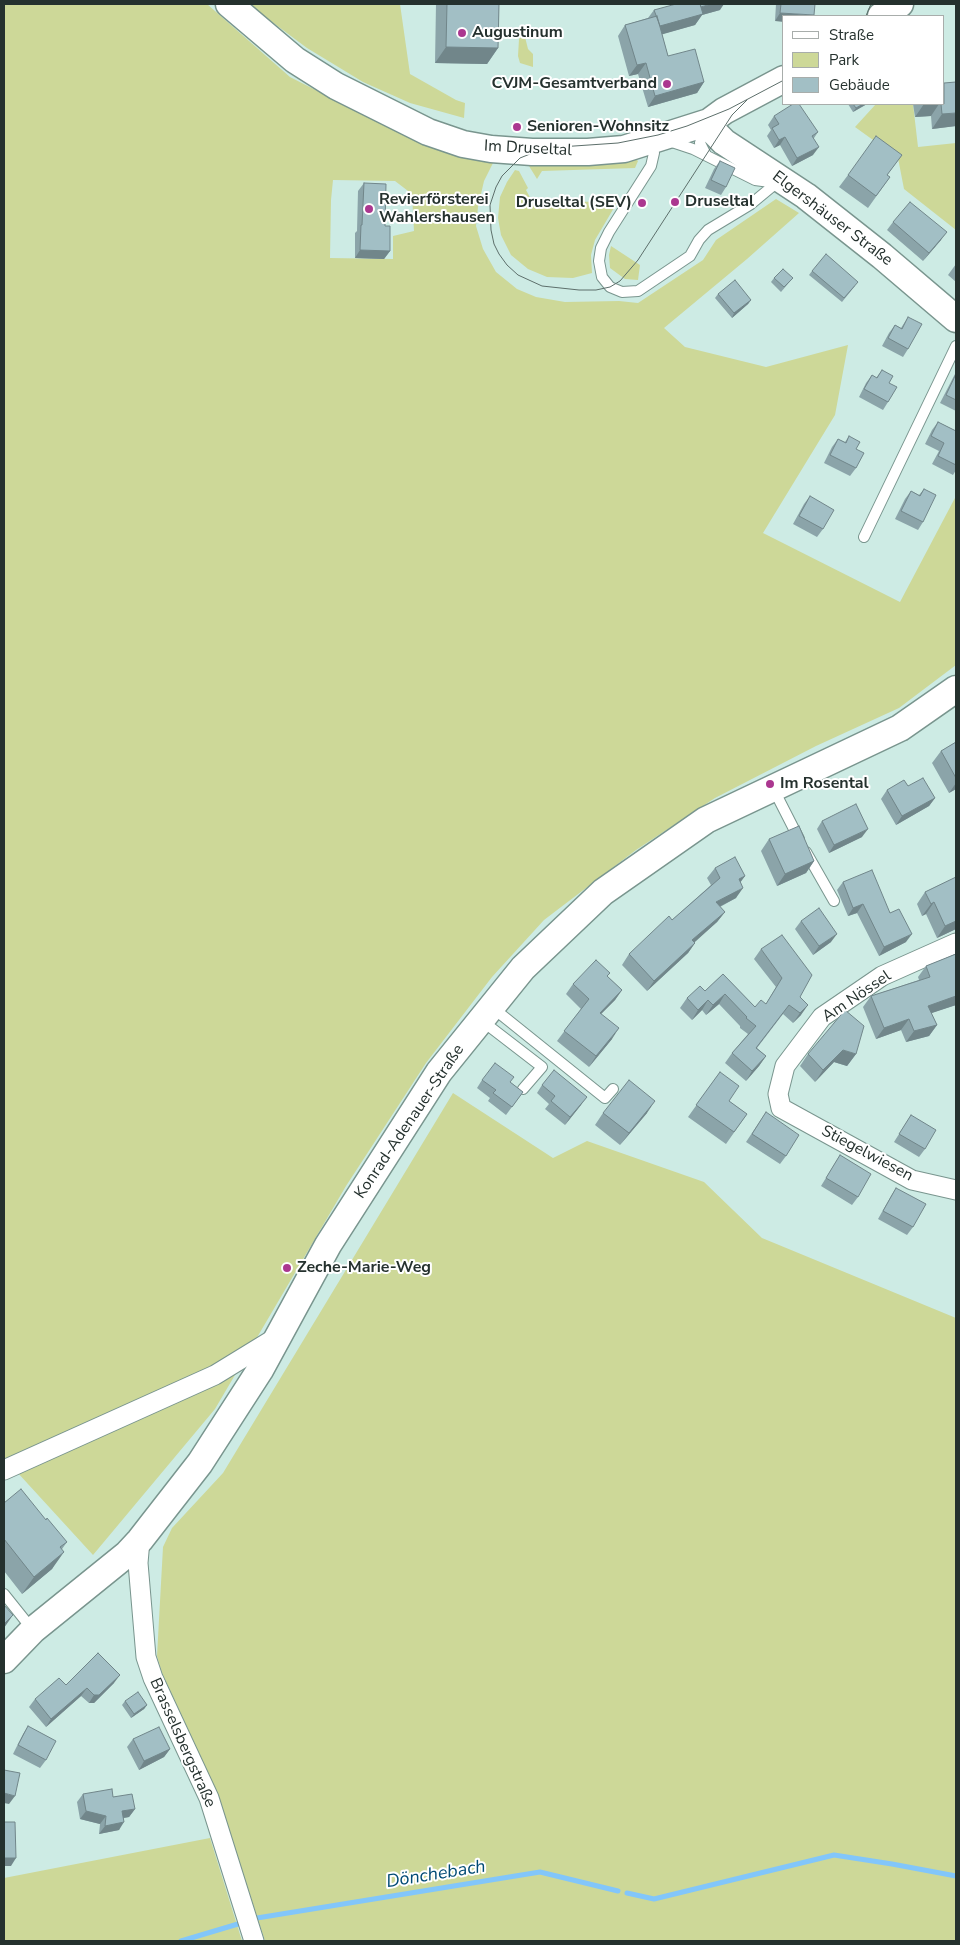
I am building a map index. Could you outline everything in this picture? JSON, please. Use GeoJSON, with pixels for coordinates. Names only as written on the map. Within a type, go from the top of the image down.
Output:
{"type":"FeatureCollection","features":[{"type":"Feature","properties":{"kind":"main road","name":"Im Druseltal"},"geometry":{"type":"LineString","coordinates":[[228,4],[295,60],[336,86],[380,110],[451,140],[491,149],[532,152],[588,152],[624,149],[709,122],[724,111],[782,79]]}},
{"type":"Feature","properties":{"kind":"main road"},"geometry":{"type":"LineString","coordinates":[[883,15],[900,4]]}},
{"type":"Feature","properties":{"kind":"main road","name":"Elgershäuser Straße"},"geometry":{"type":"LineString","coordinates":[[709,122],[713,131],[724,142],[806,196],[882,256],[956,319]]}},
{"type":"Feature","properties":{"kind":"main road","name":"Konrad-Adenauer-Straße"},"geometry":{"type":"LineString","coordinates":[[4,1660],[33,1630],[127,1554],[200,1463],[260,1370],[338,1228],[440,1072],[523,968],[603,892],[706,820],[900,728],[956,689]]}},
{"type":"Feature","properties":{"kind":"street","name":"Am Nössel"},"geometry":{"type":"LineString","coordinates":[[781,1108],[778,1094],[785,1066],[822,1017],[882,976],[956,942]]}},
{"type":"Feature","properties":{"kind":"street","name":"Stiegelwiesen"},"geometry":{"type":"LineString","coordinates":[[781,1108],[912,1180],[956,1190]]}},
{"type":"Feature","properties":{"kind":"street"},"geometry":{"type":"LineString","coordinates":[[4,1470],[215,1375],[278,1336]]}},
{"type":"Feature","properties":{"kind":"street","name":"Brasselsbergstraße"},"geometry":{"type":"LineString","coordinates":[[140,1540],[138,1563],[146,1657],[153,1678],[208,1798],[254,1941]]}},
{"type":"Feature","properties":{"kind":"lane"},"geometry":{"type":"LineString","coordinates":[[706,155],[700,143],[704,127],[709,122]]}},
{"type":"Feature","properties":{"kind":"lane"},"geometry":{"type":"LineString","coordinates":[[657,139],[706,155],[754,180],[767,182],[781,180],[751,204],[708,230],[699,240],[690,256],[638,291],[622,292],[610,286],[602,277],[601,248],[651,166],[657,139]]}},
{"type":"Feature","properties":{"kind":"lane"},"geometry":{"type":"LineString","coordinates":[[864,537],[956,346]]}},
{"type":"Feature","properties":{"kind":"lane"},"geometry":{"type":"LineString","coordinates":[[773,788],[834,902]]}},
{"type":"Feature","properties":{"kind":"lane"},"geometry":{"type":"LineString","coordinates":[[487,1013],[605,1098],[613,1089]]}},
{"type":"Feature","properties":{"kind":"lane"},"geometry":{"type":"LineString","coordinates":[[487,1013],[542,1067],[523,1090]]}},
{"type":"Feature","properties":{"kind":"lane"},"geometry":{"type":"LineString","coordinates":[[4,1594],[33,1630]]}},
{"type":"Feature","properties":{"kind":"green space"},"geometry":{"type":"Polygon","coordinates":[[[4,4],[207,4],[290,77],[402,134],[494,161],[484,181],[478,207],[476,226],[483,249],[496,272],[517,289],[536,297],[565,302],[619,301],[638,303],[703,260],[716,240],[776,199],[799,213],[664,328],[685,347],[766,367],[848,345],[835,415],[763,533],[900,602],[956,496],[956,665],[899,708],[816,746],[715,798],[636,850],[544,920],[492,977],[426,1063],[346,1186],[215,1409],[93,1555],[17,1472],[4,1478],[4,4]],[[333,180],[330,258],[393,259],[393,236],[414,231],[412,194],[395,181],[333,180]]]}},
{"type":"Feature","properties":{"kind":"green space"},"geometry":{"type":"Polygon","coordinates":[[[248,4],[400,4],[410,74],[456,100],[465,103],[464,118],[410,103],[363,82],[307,48],[248,4]]]}},
{"type":"Feature","properties":{"kind":"green space"},"geometry":{"type":"Polygon","coordinates":[[[524,33],[528,49],[533,54],[533,67],[520,63],[518,56],[519,39],[524,33]]]}},
{"type":"Feature","properties":{"kind":"green space"},"geometry":{"type":"Polygon","coordinates":[[[875,105],[913,105],[918,147],[956,143],[956,230],[904,189],[898,158],[855,127],[875,105]]]}},
{"type":"Feature","properties":{"kind":"green space"},"geometry":{"type":"Polygon","coordinates":[[[636,159],[638,161],[635,168],[542,171],[537,179],[529,166],[530,164],[636,159]]]}},
{"type":"Feature","properties":{"kind":"green space"},"geometry":{"type":"Polygon","coordinates":[[[515,170],[519,171],[533,203],[618,201],[595,240],[591,255],[592,273],[573,278],[547,277],[528,269],[511,255],[501,235],[498,218],[500,197],[515,170]]]}},
{"type":"Feature","properties":{"kind":"green space"},"geometry":{"type":"Polygon","coordinates":[[[611,246],[640,265],[638,280],[625,279],[610,268],[609,255],[611,246]]]}},
{"type":"Feature","properties":{"kind":"green space"},"geometry":{"type":"Polygon","coordinates":[[[453,1093],[553,1158],[587,1141],[704,1182],[762,1238],[956,1318],[956,1941],[265,1941],[216,1790],[162,1673],[157,1656],[163,1547],[172,1528],[223,1473],[453,1093]]]}},
{"type":"Feature","properties":{"kind":"green space"},"geometry":{"type":"Polygon","coordinates":[[[210,1838],[242,1941],[4,1941],[4,1878],[210,1838]]]}},
{"type":"Feature","properties":{"kind":"building"},"geometry":{"type":"Polygon","coordinates":[[[447,4],[499,4],[498,48],[446,47],[447,4]]]}},
{"type":"Feature","properties":{"kind":"building"},"geometry":{"type":"Polygon","coordinates":[[[676,4],[700,4],[703,14],[660,26],[654,10],[676,4]]]}},
{"type":"Feature","properties":{"kind":"building"},"geometry":{"type":"Polygon","coordinates":[[[700,4],[711,4],[701,7],[700,4]]]}},
{"type":"Feature","properties":{"kind":"building"},"geometry":{"type":"Polygon","coordinates":[[[781,4],[815,4],[814,15],[780,13],[781,4]]]}},
{"type":"Feature","properties":{"kind":"building"},"geometry":{"type":"Polygon","coordinates":[[[657,16],[668,56],[695,49],[704,82],[655,96],[646,63],[637,65],[625,25],[657,16]]]}},
{"type":"Feature","properties":{"kind":"building"},"geometry":{"type":"Polygon","coordinates":[[[956,82],[956,113],[942,114],[941,105],[945,105],[945,83],[956,82]]]}},
{"type":"Feature","properties":{"kind":"building"},"geometry":{"type":"Polygon","coordinates":[[[791,105],[800,105],[818,132],[812,136],[819,147],[797,158],[785,137],[779,140],[772,128],[779,124],[774,116],[791,105]]]}},
{"type":"Feature","properties":{"kind":"building"},"geometry":{"type":"Polygon","coordinates":[[[876,136],[902,155],[887,175],[890,177],[876,196],[848,175],[876,136]]]}},
{"type":"Feature","properties":{"kind":"building"},"geometry":{"type":"Polygon","coordinates":[[[720,161],[735,168],[726,187],[711,180],[720,161]]]}},
{"type":"Feature","properties":{"kind":"building"},"geometry":{"type":"Polygon","coordinates":[[[364,183],[386,184],[385,226],[390,226],[390,251],[360,250],[364,183]]]}},
{"type":"Feature","properties":{"kind":"building"},"geometry":{"type":"Polygon","coordinates":[[[910,202],[947,232],[929,253],[893,222],[910,202]]]}},
{"type":"Feature","properties":{"kind":"building"},"geometry":{"type":"Polygon","coordinates":[[[826,254],[858,282],[844,298],[812,271],[826,254]]]}},
{"type":"Feature","properties":{"kind":"building"},"geometry":{"type":"Polygon","coordinates":[[[783,269],[793,278],[784,287],[774,278],[783,269]]]}},
{"type":"Feature","properties":{"kind":"building"},"geometry":{"type":"Polygon","coordinates":[[[735,280],[751,300],[734,313],[718,294],[735,280]]]}},
{"type":"Feature","properties":{"kind":"building"},"geometry":{"type":"Polygon","coordinates":[[[908,317],[922,324],[908,349],[888,338],[895,325],[902,329],[908,317]]]}},
{"type":"Feature","properties":{"kind":"building"},"geometry":{"type":"Polygon","coordinates":[[[882,370],[893,376],[889,383],[897,387],[888,402],[864,389],[872,375],[877,378],[882,370]]]}},
{"type":"Feature","properties":{"kind":"building"},"geometry":{"type":"Polygon","coordinates":[[[956,374],[956,400],[946,395],[956,374]]]}},
{"type":"Feature","properties":{"kind":"building"},"geometry":{"type":"Polygon","coordinates":[[[938,422],[956,431],[956,465],[938,456],[944,443],[931,436],[938,422]]]}},
{"type":"Feature","properties":{"kind":"building"},"geometry":{"type":"Polygon","coordinates":[[[849,436],[860,442],[856,449],[864,453],[856,468],[830,455],[838,439],[846,443],[849,436]]]}},
{"type":"Feature","properties":{"kind":"building"},"geometry":{"type":"Polygon","coordinates":[[[924,489],[936,495],[923,522],[901,511],[911,491],[920,496],[924,489]]]}},
{"type":"Feature","properties":{"kind":"building"},"geometry":{"type":"Polygon","coordinates":[[[810,496],[834,510],[823,529],[799,516],[810,496]]]}},
{"type":"Feature","properties":{"kind":"building"},"geometry":{"type":"Polygon","coordinates":[[[956,742],[956,778],[941,751],[956,742]]]}},
{"type":"Feature","properties":{"kind":"building"},"geometry":{"type":"Polygon","coordinates":[[[923,778],[935,798],[902,816],[887,790],[904,780],[908,786],[923,778]]]}},
{"type":"Feature","properties":{"kind":"building"},"geometry":{"type":"Polygon","coordinates":[[[856,804],[868,829],[834,845],[822,821],[856,804]]]}},
{"type":"Feature","properties":{"kind":"building"},"geometry":{"type":"Polygon","coordinates":[[[799,826],[814,861],[785,874],[769,839],[799,826]]]}},
{"type":"Feature","properties":{"kind":"building"},"geometry":{"type":"Polygon","coordinates":[[[735,857],[745,876],[739,879],[743,888],[716,902],[725,912],[692,940],[695,943],[654,981],[629,954],[669,916],[672,920],[720,878],[715,868],[735,857]]]}},
{"type":"Feature","properties":{"kind":"building"},"geometry":{"type":"Polygon","coordinates":[[[872,870],[890,913],[899,909],[912,934],[884,947],[863,904],[853,908],[843,882],[872,870]]]}},
{"type":"Feature","properties":{"kind":"building"},"geometry":{"type":"Polygon","coordinates":[[[956,877],[956,921],[945,926],[934,902],[931,904],[925,892],[956,877]]]}},
{"type":"Feature","properties":{"kind":"building"},"geometry":{"type":"Polygon","coordinates":[[[819,908],[837,934],[819,946],[801,921],[819,908]]]}},
{"type":"Feature","properties":{"kind":"building"},"geometry":{"type":"Polygon","coordinates":[[[782,935],[812,975],[800,997],[808,1005],[800,1013],[789,1005],[756,1048],[766,1056],[752,1071],[732,1053],[756,1026],[746,1018],[725,994],[713,1005],[708,1000],[698,1010],[687,998],[700,986],[705,991],[723,974],[755,1007],[761,1000],[766,1004],[782,978],[761,949],[782,935]]]}},
{"type":"Feature","properties":{"kind":"building"},"geometry":{"type":"Polygon","coordinates":[[[956,954],[956,996],[928,1006],[937,1025],[914,1031],[909,1019],[884,1028],[871,996],[930,977],[926,966],[956,954]]]}},
{"type":"Feature","properties":{"kind":"building"},"geometry":{"type":"Polygon","coordinates":[[[596,960],[610,973],[607,976],[622,990],[600,1013],[619,1028],[596,1056],[564,1031],[589,999],[573,984],[596,960]]]}},
{"type":"Feature","properties":{"kind":"building"},"geometry":{"type":"Polygon","coordinates":[[[845,1010],[864,1026],[856,1054],[843,1050],[823,1070],[808,1054],[845,1010]]]}},
{"type":"Feature","properties":{"kind":"building"},"geometry":{"type":"Polygon","coordinates":[[[495,1063],[514,1077],[510,1082],[523,1092],[512,1107],[493,1093],[496,1090],[482,1080],[495,1063]]]}},
{"type":"Feature","properties":{"kind":"building"},"geometry":{"type":"Polygon","coordinates":[[[554,1070],[587,1097],[570,1117],[551,1101],[555,1096],[542,1085],[554,1070]]]}},
{"type":"Feature","properties":{"kind":"building"},"geometry":{"type":"Polygon","coordinates":[[[720,1072],[739,1086],[729,1101],[747,1114],[734,1132],[696,1105],[720,1072]]]}},
{"type":"Feature","properties":{"kind":"building"},"geometry":{"type":"Polygon","coordinates":[[[629,1080],[655,1101],[629,1133],[603,1113],[629,1080]]]}},
{"type":"Feature","properties":{"kind":"building"},"geometry":{"type":"Polygon","coordinates":[[[766,1112],[799,1135],[786,1156],[752,1134],[766,1112]]]}},
{"type":"Feature","properties":{"kind":"building"},"geometry":{"type":"Polygon","coordinates":[[[911,1115],[936,1130],[925,1149],[899,1134],[911,1115]]]}},
{"type":"Feature","properties":{"kind":"building"},"geometry":{"type":"Polygon","coordinates":[[[840,1155],[871,1174],[858,1197],[826,1178],[840,1155]]]}},
{"type":"Feature","properties":{"kind":"building"},"geometry":{"type":"Polygon","coordinates":[[[896,1188],[926,1204],[913,1227],[883,1211],[896,1188]]]}},
{"type":"Feature","properties":{"kind":"building"},"geometry":{"type":"Polygon","coordinates":[[[21,1489],[67,1542],[60,1547],[64,1552],[34,1577],[4,1539],[4,1503],[21,1489]]]}},
{"type":"Feature","properties":{"kind":"building"},"geometry":{"type":"Polygon","coordinates":[[[4,1605],[13,1615],[4,1624],[4,1605]]]}},
{"type":"Feature","properties":{"kind":"building"},"geometry":{"type":"Polygon","coordinates":[[[98,1653],[120,1675],[99,1695],[94,1695],[87,1688],[51,1719],[35,1699],[59,1678],[66,1685],[98,1653]]]}},
{"type":"Feature","properties":{"kind":"building"},"geometry":{"type":"Polygon","coordinates":[[[138,1692],[147,1705],[134,1714],[125,1701],[138,1692]]]}},
{"type":"Feature","properties":{"kind":"building"},"geometry":{"type":"Polygon","coordinates":[[[28,1726],[56,1741],[46,1760],[18,1745],[28,1726]]]}},
{"type":"Feature","properties":{"kind":"building"},"geometry":{"type":"Polygon","coordinates":[[[159,1727],[170,1749],[144,1761],[133,1739],[159,1727]]]}},
{"type":"Feature","properties":{"kind":"building"},"geometry":{"type":"Polygon","coordinates":[[[4,1770],[20,1773],[15,1796],[4,1793],[4,1770]]]}},
{"type":"Feature","properties":{"kind":"building"},"geometry":{"type":"Polygon","coordinates":[[[112,1789],[113,1797],[132,1794],[135,1809],[122,1811],[124,1822],[105,1826],[106,1816],[86,1811],[83,1794],[112,1789]]]}},
{"type":"Feature","properties":{"kind":"building"},"geometry":{"type":"Polygon","coordinates":[[[4,1822],[15,1822],[16,1858],[4,1858],[4,1822]]]}},
{"type":"Feature","properties":{"kind":"waterway","name":"Dönchebach"},"geometry":{"type":"LineString","coordinates":[[627,1893],[654,1899],[834,1855],[956,1876]]}},
{"type":"Feature","properties":{"kind":"waterway","name":"Dönchebach"},"geometry":{"type":"LineString","coordinates":[[257,1918],[540,1872],[618,1891]]}},
{"type":"Feature","properties":{"kind":"waterway","name":"Dönchebach"},"geometry":{"type":"LineString","coordinates":[[181,1941],[238,1924]]}},
{"type":"Feature","properties":{"kind":"tram line"},"geometry":{"type":"LineString","coordinates":[[866,15],[871,4]]}},
{"type":"Feature","properties":{"kind":"tram line"},"geometry":{"type":"LineString","coordinates":[[747,100],[732,115],[638,260],[620,281],[610,287],[596,290],[542,286],[518,275],[499,254],[494,244],[491,230],[490,205],[502,176],[520,158],[545,148],[618,143],[658,135],[687,126],[729,109],[782,81]]}},
{"type":"Feature","properties":{"kind":"place","name":"Augustinum"},"geometry":{"type":"Point","coordinates":[462,33]}},
{"type":"Feature","properties":{"kind":"place","name":"CVJM-Gesamtverband"},"geometry":{"type":"Point","coordinates":[667,84]}},
{"type":"Feature","properties":{"kind":"place","name":"Senioren-Wohnsitz"},"geometry":{"type":"Point","coordinates":[517,127]}},
{"type":"Feature","properties":{"kind":"place","name":"Druseltal"},"geometry":{"type":"Point","coordinates":[675,202]}},
{"type":"Feature","properties":{"kind":"place","name":"Druseltal (SEV)"},"geometry":{"type":"Point","coordinates":[642,203]}},
{"type":"Feature","properties":{"kind":"place","name":"Revierförsterei Wahlershausen"},"geometry":{"type":"Point","coordinates":[369,209]}},
{"type":"Feature","properties":{"kind":"place","name":"Im Rosental"},"geometry":{"type":"Point","coordinates":[770,784]}},
{"type":"Feature","properties":{"kind":"place","name":"Zeche-Marie-Weg"},"geometry":{"type":"Point","coordinates":[287,1268]}}]}
